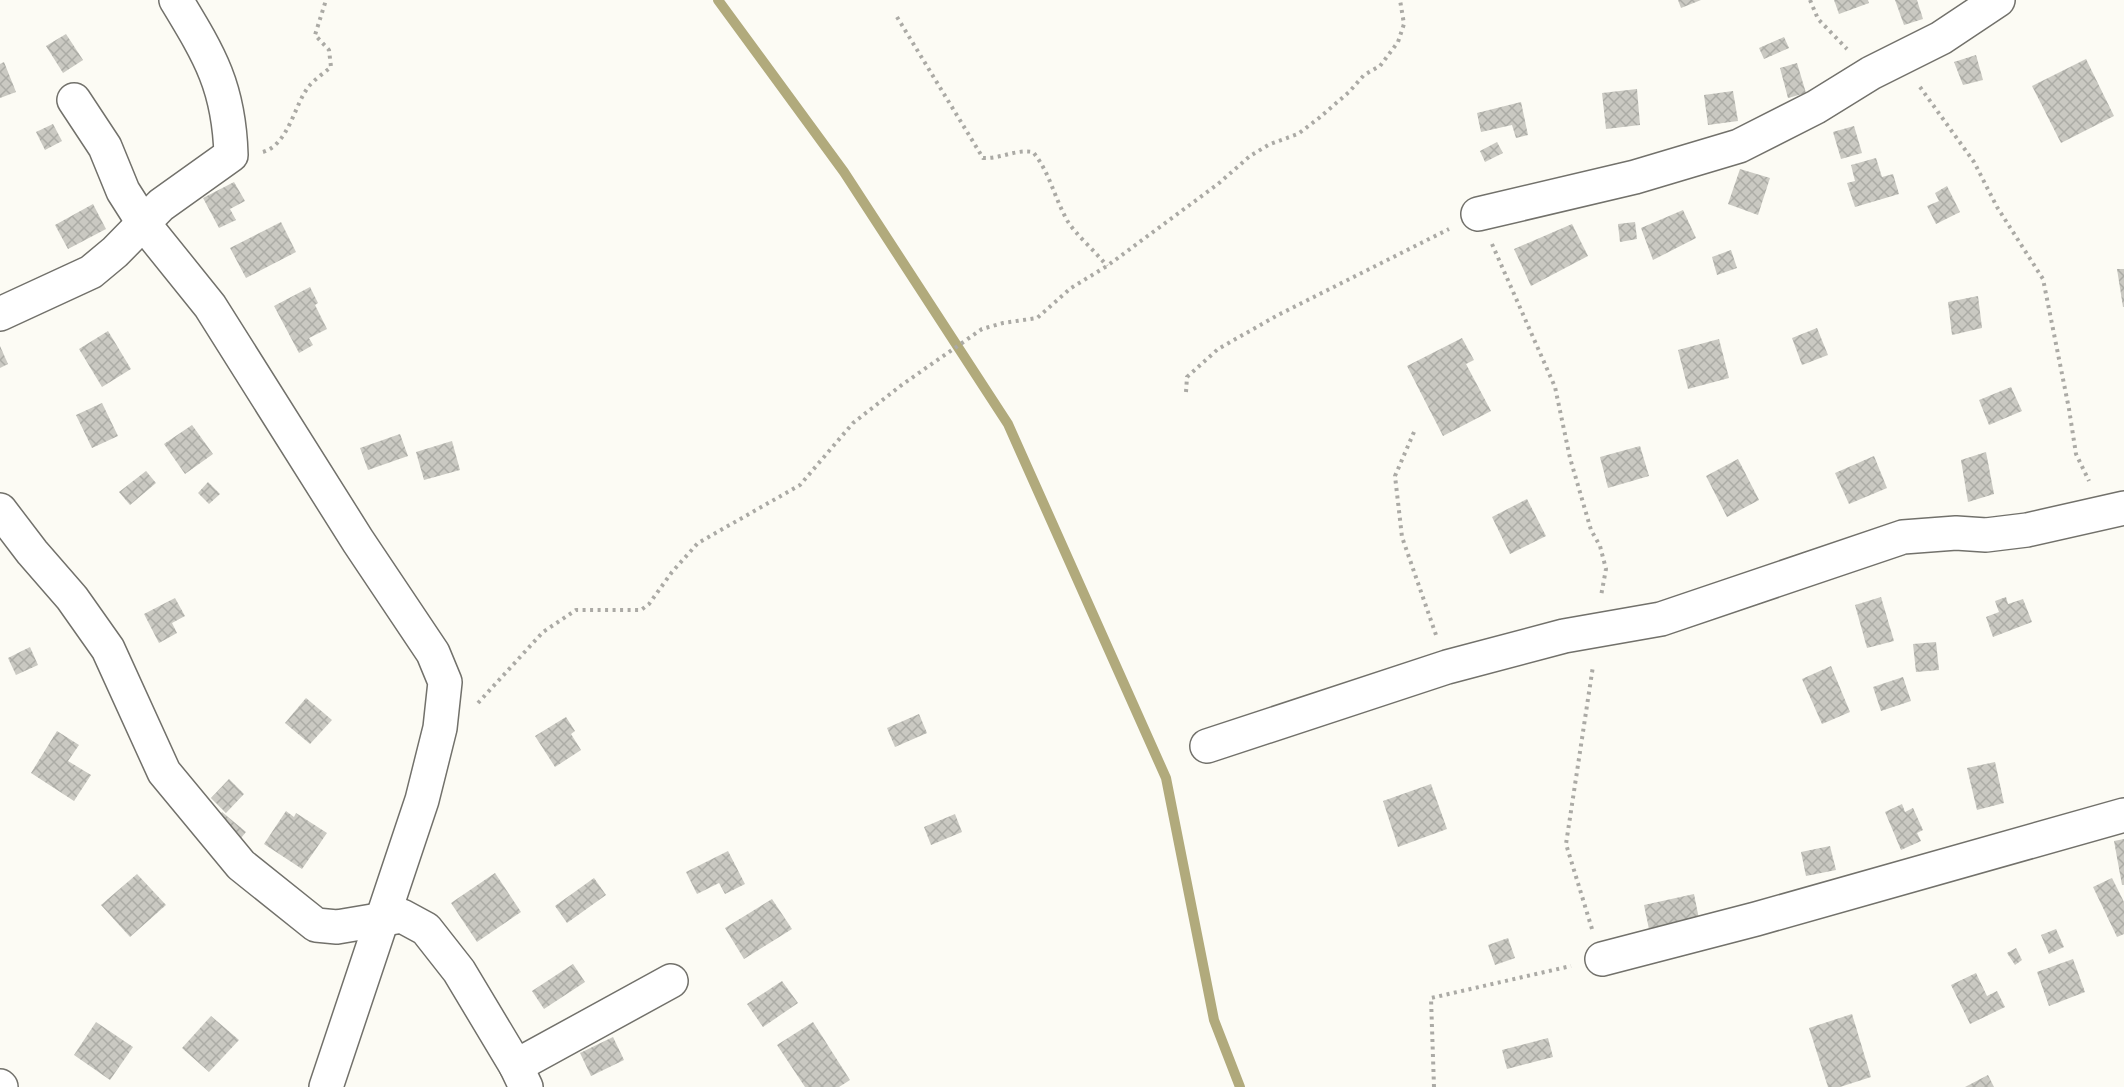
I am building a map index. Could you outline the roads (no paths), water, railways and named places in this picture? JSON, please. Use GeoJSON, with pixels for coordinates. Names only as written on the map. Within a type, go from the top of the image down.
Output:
{"type":"FeatureCollection","features":[{"type":"Feature","properties":{"kind":"street"},"geometry":{"type":"LineString","coordinates":[[0,314],[91,272],[144,224],[160,205],[231,155],[230,125],[219,79],[206,48],[176,0]]}},
{"type":"Feature","properties":{"kind":"street"},"geometry":{"type":"LineString","coordinates":[[1478,213],[1635,177],[1723,152],[1816,107],[1917,50],[1998,0]]}},
{"type":"Feature","properties":{"kind":"street"},"geometry":{"type":"LineString","coordinates":[[74,100],[105,147],[123,191],[144,224],[210,306],[358,541],[433,653],[445,682],[433,760],[326,1087]]}},
{"type":"Feature","properties":{"kind":"street"},"geometry":{"type":"LineString","coordinates":[[1207,746],[1447,667],[1599,630],[1661,619],[1903,537],[1956,533],[1986,535],[2027,530],[2124,508]]}},
{"type":"Feature","properties":{"kind":"street"},"geometry":{"type":"LineString","coordinates":[[0,510],[32,552],[72,598],[108,650],[164,772],[241,865],[316,925],[337,927],[402,916],[426,928],[459,971],[521,1076],[671,981]]}},
{"type":"Feature","properties":{"kind":"street"},"geometry":{"type":"LineString","coordinates":[[1602,959],[1767,916],[2124,815]]}},
{"type":"Feature","properties":{"kind":"waterway"},"geometry":{"type":"LineString","coordinates":[[718,0],[844,172],[1008,424],[1166,778],[1214,1020],[1240,1087]]}}]}
